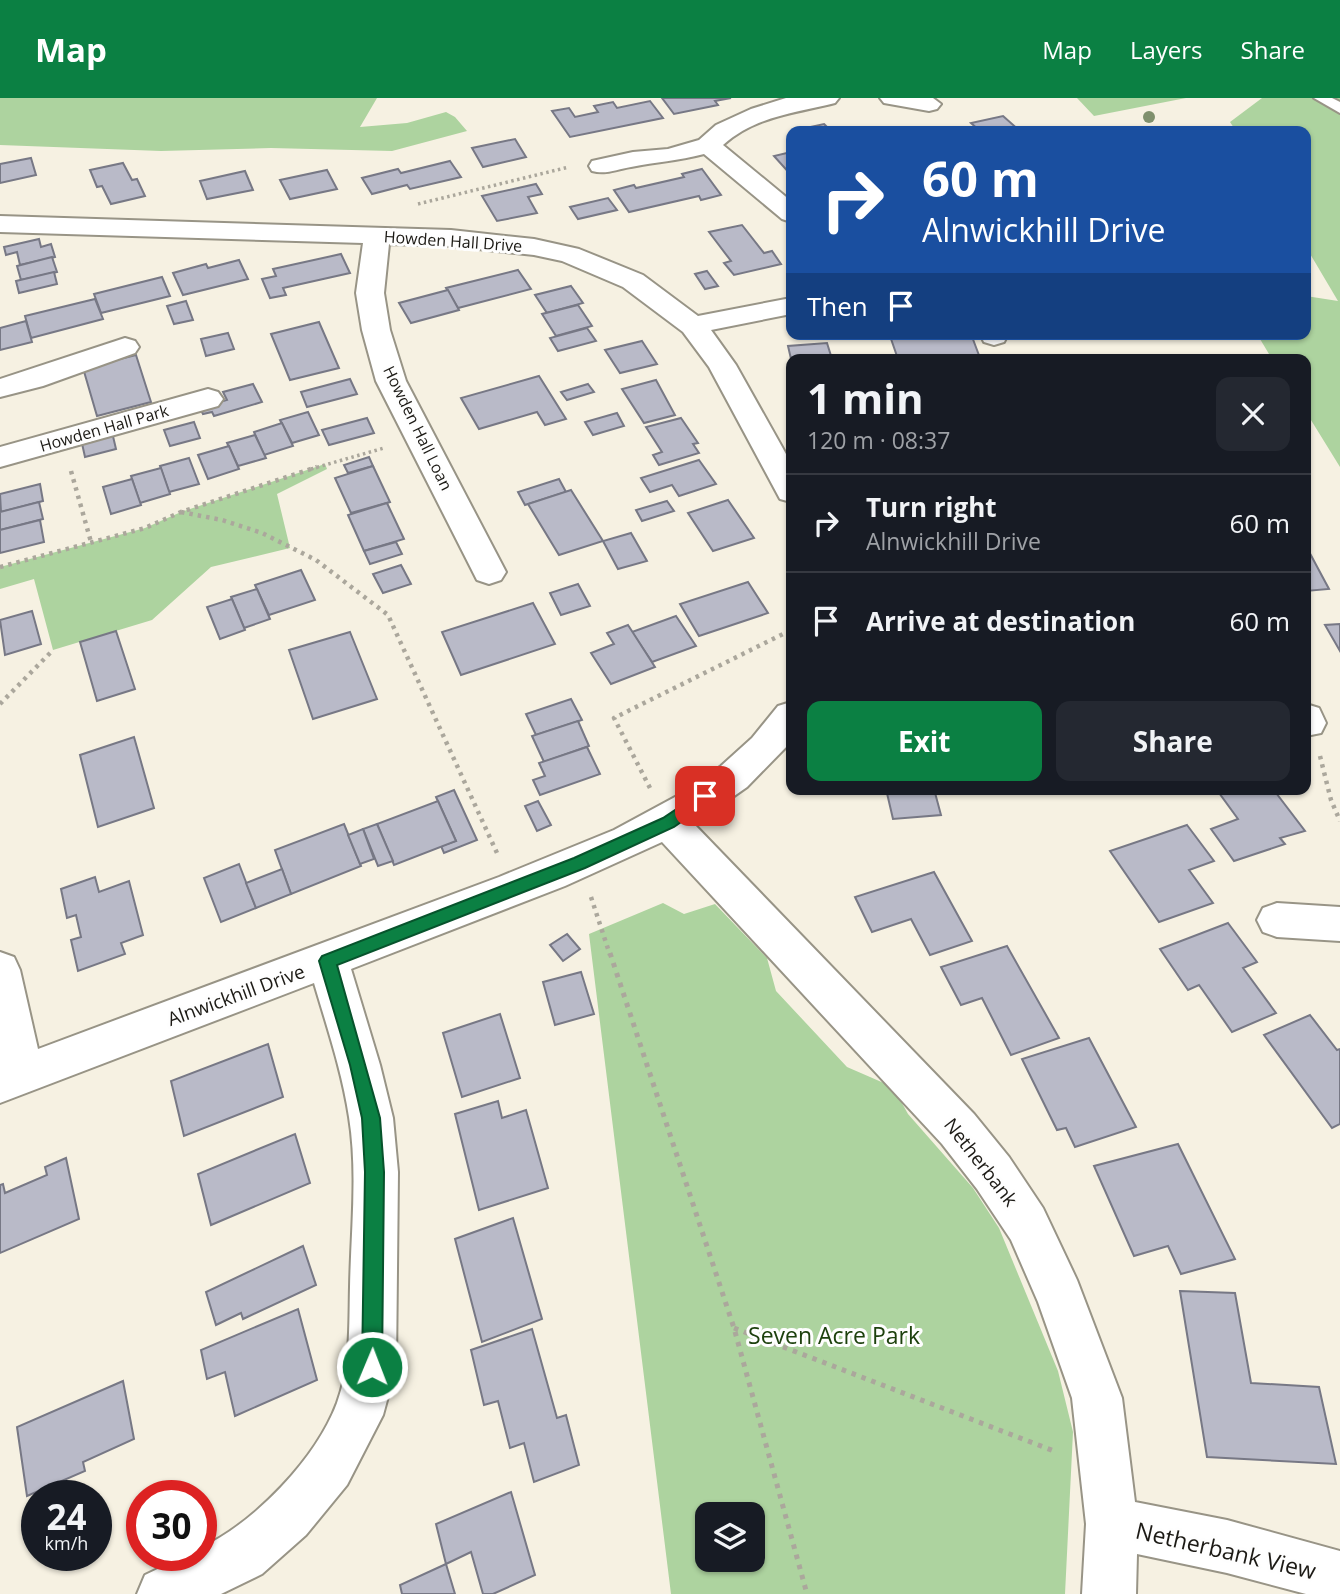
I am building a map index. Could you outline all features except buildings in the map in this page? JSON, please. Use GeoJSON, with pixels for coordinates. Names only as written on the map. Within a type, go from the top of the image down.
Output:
{"type":"FeatureCollection","features":[{"type":"Feature","properties":{"kind":"street"},"geometry":{"type":"LineString","coordinates":[[601,166],[633,159],[668,156],[708,145],[725,130],[759,114],[786,105],[827,98]]}},
{"type":"Feature","properties":{"kind":"street"},"geometry":{"type":"LineString","coordinates":[[892,98],[929,104]]}},
{"type":"Feature","properties":{"kind":"street"},"geometry":{"type":"LineString","coordinates":[[708,145],[786,210]]}},
{"type":"Feature","properties":{"kind":"street","name":"Howden Hall Drive"},"geometry":{"type":"LineString","coordinates":[[0,224],[451,238],[513,244],[570,255],[633,281],[666,303],[693,326],[722,365],[786,482]]}},
{"type":"Feature","properties":{"kind":"street","name":"Howden Hall Loan"},"geometry":{"type":"LineString","coordinates":[[377,236],[370,293],[376,330],[391,381],[489,572]]}},
{"type":"Feature","properties":{"kind":"street"},"geometry":{"type":"LineString","coordinates":[[693,326],[786,307]]}},
{"type":"Feature","properties":{"kind":"street"},"geometry":{"type":"LineString","coordinates":[[0,388],[125,347]]}},
{"type":"Feature","properties":{"kind":"street","name":"Howden Hall Park"},"geometry":{"type":"LineString","coordinates":[[0,457],[208,399]]}},
{"type":"Feature","properties":{"kind":"street","name":"Alnwickhill Drive"},"geometry":{"type":"LineString","coordinates":[[11,1079],[328,961],[580,863],[668,822],[740,771],[779,734],[786,724]]}},
{"type":"Feature","properties":{"kind":"street","name":"Netherbank"},"geometry":{"type":"LineString","coordinates":[[668,822],[914,1082],[993,1173],[1027,1224],[1060,1297],[1097,1398],[1112,1524],[1109,1594]]}},
{"type":"Feature","properties":{"kind":"street"},"geometry":{"type":"LineString","coordinates":[[1277,920],[1340,924]]}},
{"type":"Feature","properties":{"kind":"street"},"geometry":{"type":"LineString","coordinates":[[163,1594],[243,1555],[288,1517],[330,1467],[358,1415],[372,1367],[374,1172],[371,1118],[359,1065],[328,961]]}},
{"type":"Feature","properties":{"kind":"street"},"geometry":{"type":"LineString","coordinates":[[0,970],[11,1079]]}},
{"type":"Feature","properties":{"kind":"street","name":"Netherbank View"},"geometry":{"type":"LineString","coordinates":[[1112,1524],[1180,1534],[1270,1556],[1340,1577]]}},
{"type":"Feature","properties":{"kind":"lane"},"geometry":{"type":"LineString","coordinates":[[1321,98],[1340,108]]}},
{"type":"Feature","properties":{"kind":"path"},"geometry":{"type":"LineString","coordinates":[[411,205],[585,164],[601,166]]}},
{"type":"Feature","properties":{"kind":"path"},"geometry":{"type":"LineString","coordinates":[[0,566],[145,528],[181,512],[326,464],[422,438]]}},
{"type":"Feature","properties":{"kind":"path"},"geometry":{"type":"LineString","coordinates":[[60,471],[72,471],[91,542]]}},
{"type":"Feature","properties":{"kind":"path"},"geometry":{"type":"LineString","coordinates":[[181,512],[222,520],[262,533],[316,560],[388,615],[427,694],[513,889]]}},
{"type":"Feature","properties":{"kind":"path"},"geometry":{"type":"LineString","coordinates":[[668,822],[614,718],[786,632]]}},
{"type":"Feature","properties":{"kind":"path"},"geometry":{"type":"LineString","coordinates":[[0,705],[52,650]]}},
{"type":"Feature","properties":{"kind":"path"},"geometry":{"type":"LineString","coordinates":[[1311,731],[1329,783],[1334,813],[1340,821]]}},
{"type":"Feature","properties":{"kind":"path"},"geometry":{"type":"LineString","coordinates":[[580,863],[734,1328],[807,1594]]}},
{"type":"Feature","properties":{"kind":"path"},"geometry":{"type":"LineString","coordinates":[[734,1328],[1107,1472]]}},
{"type":"Feature","properties":{"kind":"green space"},"geometry":{"type":"Polygon","coordinates":[[[0,98],[377,98],[360,127],[407,123],[446,112],[455,117],[467,131],[392,151],[271,148],[161,151],[0,145],[0,98]]]}},
{"type":"Feature","properties":{"kind":"green space"},"geometry":{"type":"Polygon","coordinates":[[[1077,98],[1186,98],[1094,116],[1077,98]]]}},
{"type":"Feature","properties":{"kind":"green space"},"geometry":{"type":"Polygon","coordinates":[[[1262,98],[1340,98],[1340,467],[1311,420],[1311,354],[1269,354],[1261,340],[1311,340],[1311,297],[1338,301],[1311,255],[1311,126],[1233,126],[1230,122],[1262,98]]]}},
{"type":"Feature","properties":{"kind":"green space"},"geometry":{"type":"Polygon","coordinates":[[[325,464],[327,469],[277,494],[290,548],[211,567],[152,620],[53,650],[34,579],[0,589],[0,567],[145,528],[181,512],[325,464]]]}},
{"type":"Feature","properties":{"kind":"green space","name":"Seven Acre Park"},"geometry":{"type":"Polygon","coordinates":[[[663,903],[684,914],[715,904],[767,958],[776,991],[847,1067],[893,1087],[908,1114],[973,1188],[999,1228],[1058,1371],[1073,1432],[1065,1594],[671,1594],[589,934],[663,903]]]}},
{"type":"Feature","properties":{"kind":"route"},"geometry":{"type":"LineString","coordinates":[[372,1367],[374,1172],[371,1118],[359,1065],[328,961],[580,863],[668,822],[705,796]]}}]}
